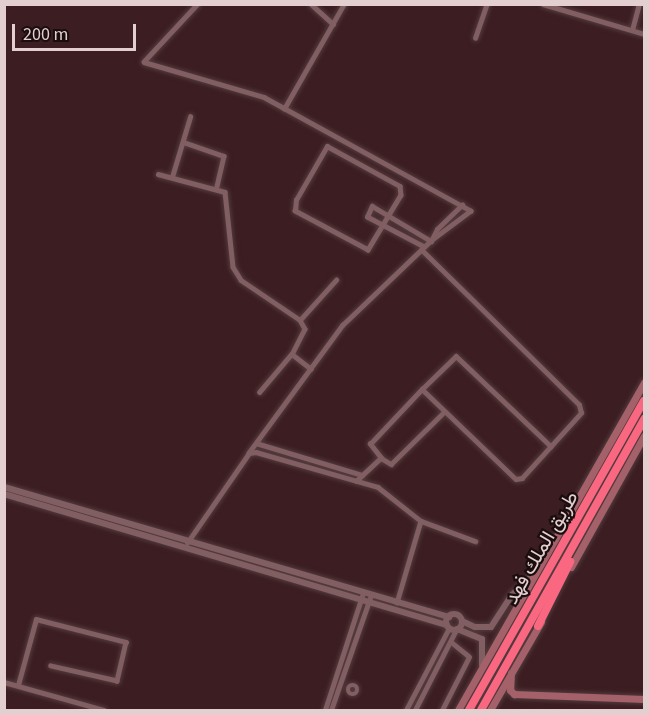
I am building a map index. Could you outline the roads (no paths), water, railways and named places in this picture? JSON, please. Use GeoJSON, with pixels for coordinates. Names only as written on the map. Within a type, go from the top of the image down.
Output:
{"type":"FeatureCollection","features":[{"type":"Feature","properties":{"kind":"highway","name":"طريق الملك فهد"},"geometry":{"type":"LineString","coordinates":[[469,711],[645,401]]}},
{"type":"Feature","properties":{"kind":"highway","name":"طريق الملك فهد"},"geometry":{"type":"LineString","coordinates":[[481,711],[645,419]]}},
{"type":"Feature","properties":{"kind":"highway"},"geometry":{"type":"LineString","coordinates":[[538,626],[620,463]]}},
{"type":"Feature","properties":{"kind":"main road"},"geometry":{"type":"LineString","coordinates":[[458,711],[645,382]]}},
{"type":"Feature","properties":{"kind":"main road"},"geometry":{"type":"LineString","coordinates":[[490,711],[644,437]]}},
{"type":"Feature","properties":{"kind":"main road"},"geometry":{"type":"LineString","coordinates":[[511,671],[510,690],[514,694],[645,699]]}},
{"type":"Feature","properties":{"kind":"street"},"geometry":{"type":"LineString","coordinates":[[186,549],[188,541],[249,453],[343,325],[431,241],[471,211],[284,109],[236,86],[144,62],[198,4]]}},
{"type":"Feature","properties":{"kind":"street"},"geometry":{"type":"LineString","coordinates":[[311,4],[333,24]]}},
{"type":"Feature","properties":{"kind":"street"},"geometry":{"type":"LineString","coordinates":[[284,109],[344,4]]}},
{"type":"Feature","properties":{"kind":"street"},"geometry":{"type":"LineString","coordinates":[[476,38],[487,4]]}},
{"type":"Feature","properties":{"kind":"street"},"geometry":{"type":"LineString","coordinates":[[543,4],[645,34]]}},
{"type":"Feature","properties":{"kind":"street"},"geometry":{"type":"LineString","coordinates":[[572,13],[574,4]]}},
{"type":"Feature","properties":{"kind":"street"},"geometry":{"type":"LineString","coordinates":[[632,30],[639,4]]}},
{"type":"Feature","properties":{"kind":"street"},"geometry":{"type":"LineString","coordinates":[[172,177],[190,117]]}},
{"type":"Feature","properties":{"kind":"street"},"geometry":{"type":"LineString","coordinates":[[183,142],[224,156],[217,187]]}},
{"type":"Feature","properties":{"kind":"street"},"geometry":{"type":"LineString","coordinates":[[332,147],[397,182],[401,195],[389,216],[374,246],[362,249],[295,211],[296,200],[323,149],[332,147]]}},
{"type":"Feature","properties":{"kind":"street"},"geometry":{"type":"LineString","coordinates":[[158,174],[217,187],[228,198],[233,267],[237,274],[300,320],[305,332],[292,354],[260,392]]}},
{"type":"Feature","properties":{"kind":"street"},"geometry":{"type":"LineString","coordinates":[[422,389],[516,479],[522,478],[579,418],[579,405],[423,249],[367,217],[372,206],[431,241]]}},
{"type":"Feature","properties":{"kind":"street"},"geometry":{"type":"LineString","coordinates":[[431,241],[437,229],[462,206]]}},
{"type":"Feature","properties":{"kind":"street"},"geometry":{"type":"LineString","coordinates":[[300,320],[336,280]]}},
{"type":"Feature","properties":{"kind":"street"},"geometry":{"type":"LineString","coordinates":[[292,354],[310,369]]}},
{"type":"Feature","properties":{"kind":"street"},"geometry":{"type":"LineString","coordinates":[[444,412],[391,464],[381,458],[370,444],[450,359],[463,359],[551,446]]}},
{"type":"Feature","properties":{"kind":"street"},"geometry":{"type":"LineString","coordinates":[[256,444],[362,475]]}},
{"type":"Feature","properties":{"kind":"street"},"geometry":{"type":"LineString","coordinates":[[249,453],[378,486],[422,521],[475,541]]}},
{"type":"Feature","properties":{"kind":"street"},"geometry":{"type":"LineString","coordinates":[[356,481],[381,458]]}},
{"type":"Feature","properties":{"kind":"street"},"geometry":{"type":"LineString","coordinates":[[4,487],[188,541],[362,596],[482,639],[485,649],[480,673]]}},
{"type":"Feature","properties":{"kind":"street"},"geometry":{"type":"LineString","coordinates":[[4,494],[186,549],[362,596]]}},
{"type":"Feature","properties":{"kind":"street"},"geometry":{"type":"LineString","coordinates":[[397,603],[422,521]]}},
{"type":"Feature","properties":{"kind":"street"},"geometry":{"type":"LineString","coordinates":[[370,599],[449,616],[458,615],[462,621],[475,627],[491,627],[512,595],[539,570]]}},
{"type":"Feature","properties":{"kind":"street"},"geometry":{"type":"LineString","coordinates":[[331,711],[362,596]]}},
{"type":"Feature","properties":{"kind":"street"},"geometry":{"type":"LineString","coordinates":[[325,711],[370,599]]}},
{"type":"Feature","properties":{"kind":"street"},"geometry":{"type":"LineString","coordinates":[[406,710],[444,659],[451,645],[452,628],[449,616]]}},
{"type":"Feature","properties":{"kind":"street"},"geometry":{"type":"LineString","coordinates":[[18,686],[36,619],[126,642],[117,681],[51,666]]}},
{"type":"Feature","properties":{"kind":"street"},"geometry":{"type":"LineString","coordinates":[[415,711],[437,656],[452,628],[462,621]]}},
{"type":"Feature","properties":{"kind":"street"},"geometry":{"type":"LineString","coordinates":[[442,711],[470,657],[451,645]]}},
{"type":"Feature","properties":{"kind":"street"},"geometry":{"type":"LineString","coordinates":[[437,656],[444,659]]}},
{"type":"Feature","properties":{"kind":"street"},"geometry":{"type":"LineString","coordinates":[[4,682],[104,711]]}},
{"type":"Feature","properties":{"kind":"street"},"geometry":{"type":"LineString","coordinates":[[337,683],[350,688]]}}]}
